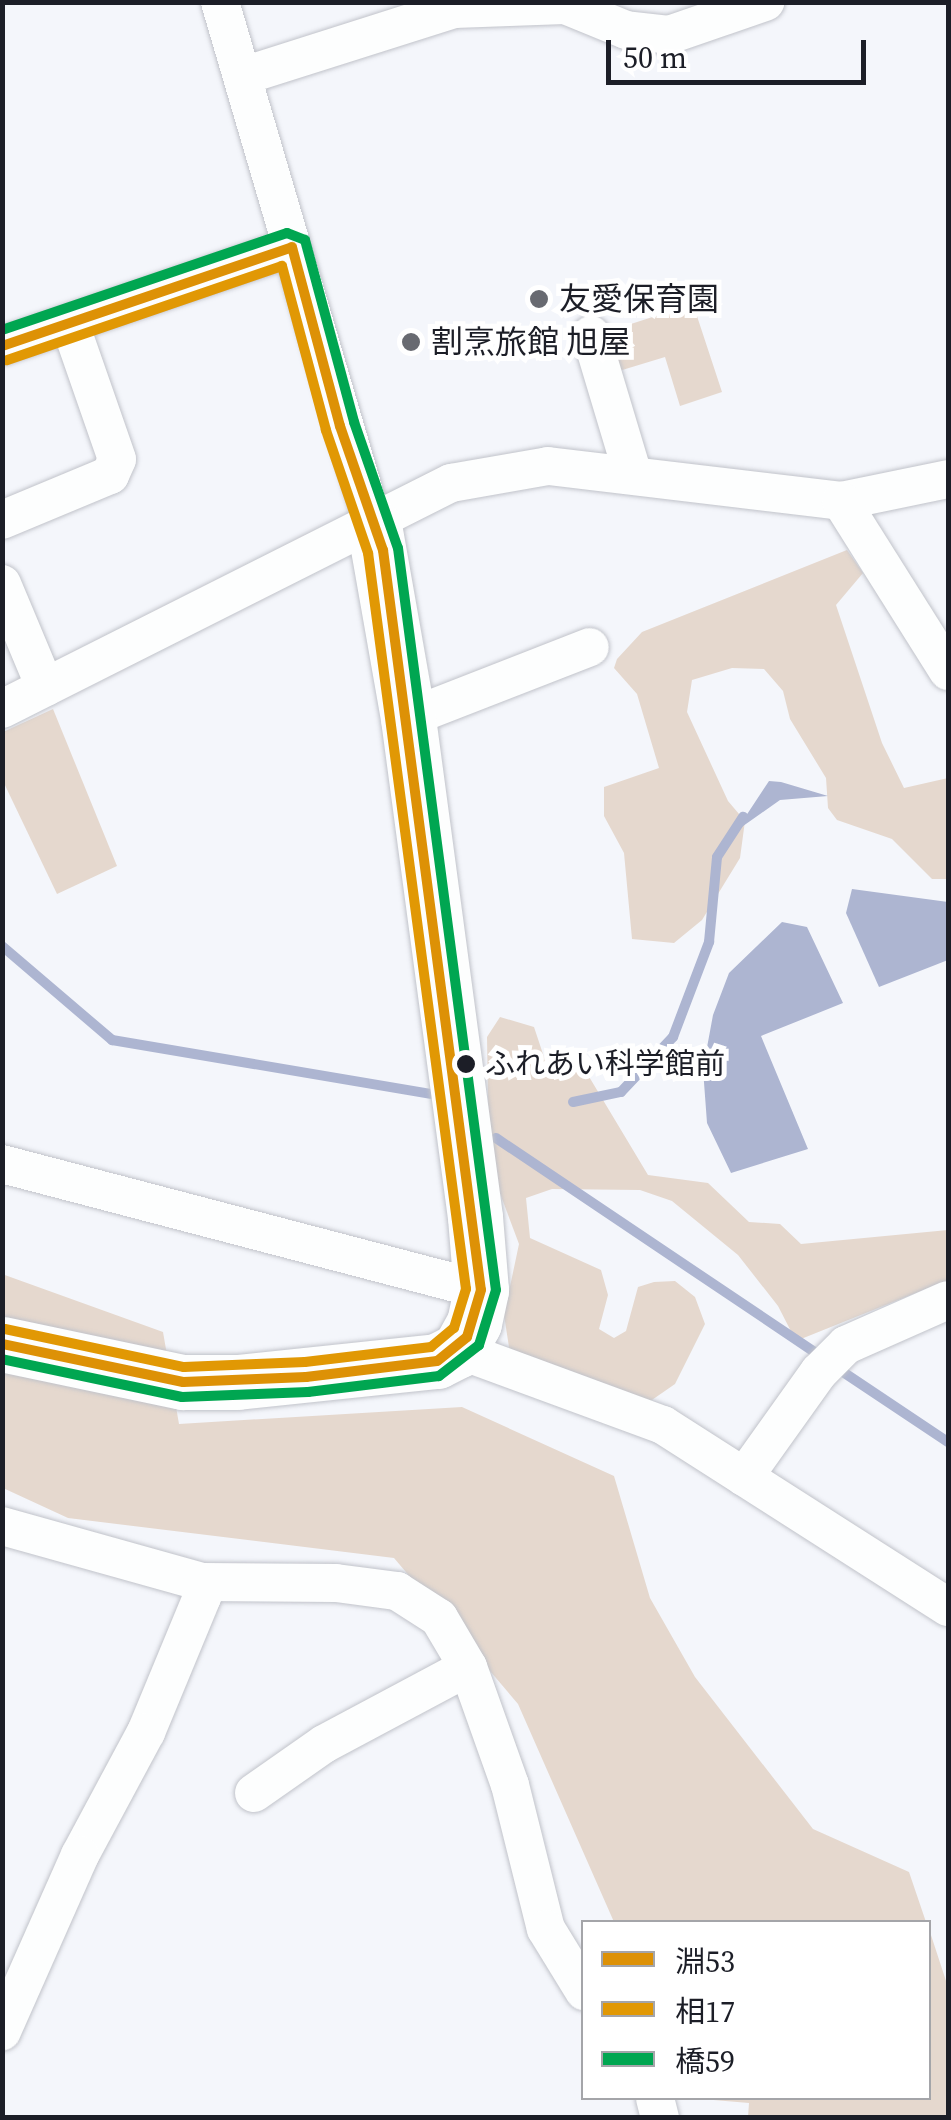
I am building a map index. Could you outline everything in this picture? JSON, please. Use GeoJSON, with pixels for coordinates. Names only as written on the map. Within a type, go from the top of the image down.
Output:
{"type":"FeatureCollection","features":[{"type":"Feature","properties":{"kind":"street"},"geometry":{"type":"LineString","coordinates":[[2,1344],[183,1382],[340,1372],[437,1361],[459,1350],[480,1290],[408,718],[374,526],[220,2]]}},
{"type":"Feature","properties":{"kind":"street"},"geometry":{"type":"LineString","coordinates":[[243,76],[454,9],[565,6],[626,30],[668,36],[765,2]]}},
{"type":"Feature","properties":{"kind":"street"},"geometry":{"type":"LineString","coordinates":[[2,346],[292,247]]}},
{"type":"Feature","properties":{"kind":"street"},"geometry":{"type":"LineString","coordinates":[[2,520],[110,475],[117,459],[70,324]]}},
{"type":"Feature","properties":{"kind":"street"},"geometry":{"type":"LineString","coordinates":[[591,334],[633,474]]}},
{"type":"Feature","properties":{"kind":"street"},"geometry":{"type":"LineString","coordinates":[[2,708],[474,474],[548,466],[841,502],[948,479]]}},
{"type":"Feature","properties":{"kind":"street"},"geometry":{"type":"LineString","coordinates":[[841,502],[948,671]]}},
{"type":"Feature","properties":{"kind":"street"},"geometry":{"type":"LineString","coordinates":[[2,584],[46,687]]}},
{"type":"Feature","properties":{"kind":"street"},"geometry":{"type":"LineString","coordinates":[[408,718],[590,647]]}},
{"type":"Feature","properties":{"kind":"street"},"geometry":{"type":"LineString","coordinates":[[2,1164],[480,1290]]}},
{"type":"Feature","properties":{"kind":"street"},"geometry":{"type":"LineString","coordinates":[[744,1477],[819,1372],[846,1345],[948,1300]]}},
{"type":"Feature","properties":{"kind":"street"},"geometry":{"type":"LineString","coordinates":[[459,1350],[663,1425],[948,1608]]}},
{"type":"Feature","properties":{"kind":"street"},"geometry":{"type":"LineString","coordinates":[[2,1526],[202,1582],[336,1583],[397,1591],[438,1618],[468,1667],[510,1785],[546,1929],[581,1985]]}},
{"type":"Feature","properties":{"kind":"street"},"geometry":{"type":"LineString","coordinates":[[2,2031],[80,1855],[154,1715],[199,1612],[202,1582]]}},
{"type":"Feature","properties":{"kind":"street"},"geometry":{"type":"LineString","coordinates":[[254,1793],[324,1744],[468,1667]]}},
{"type":"Feature","properties":{"kind":"shaded area"},"geometry":{"type":"Polygon","coordinates":[[[693,304],[722,392],[680,406],[665,357],[619,371],[606,332],[693,304]]]}},
{"type":"Feature","properties":{"kind":"shaded area"},"geometry":{"type":"Polygon","coordinates":[[[847,550],[863,573],[836,605],[882,743],[904,788],[948,778],[948,879],[932,879],[892,839],[837,820],[828,808],[826,778],[790,719],[783,691],[764,669],[732,668],[692,680],[687,712],[728,801],[745,821],[740,858],[702,920],[674,943],[632,939],[624,853],[604,816],[604,787],[659,768],[637,694],[614,668],[617,659],[642,632],[847,550]]]}},
{"type":"Feature","properties":{"kind":"shaded area"},"geometry":{"type":"Polygon","coordinates":[[[53,709],[117,866],[57,894],[2,779],[3,732],[53,709]]]}},
{"type":"Feature","properties":{"kind":"shaded area"},"geometry":{"type":"Polygon","coordinates":[[[500,1017],[534,1027],[547,1066],[585,1070],[648,1175],[708,1183],[749,1222],[780,1224],[801,1244],[948,1230],[948,1280],[796,1341],[778,1306],[738,1255],[672,1201],[640,1190],[552,1189],[526,1198],[530,1238],[601,1270],[608,1295],[599,1329],[614,1338],[626,1331],[638,1287],[675,1281],[695,1297],[705,1324],[675,1384],[649,1402],[511,1360],[504,1315],[519,1244],[492,1172],[488,1101],[487,1037],[500,1017]]]}},
{"type":"Feature","properties":{"kind":"shaded area"},"geometry":{"type":"Polygon","coordinates":[[[2,1274],[163,1332],[179,1424],[462,1407],[614,1476],[650,1598],[695,1677],[813,1829],[909,1872],[925,1920],[613,1920],[518,1704],[394,1558],[68,1518],[3,1488],[2,1274]]]}},
{"type":"Feature","properties":{"kind":"shaded area"},"geometry":{"type":"Polygon","coordinates":[[[931,1935],[948,1987],[948,2117],[748,2117],[749,2103],[714,2100],[931,2100],[931,1935]]]}},
{"type":"Feature","properties":{"kind":"water"},"geometry":{"type":"Polygon","coordinates":[[[769,781],[828,796],[780,800],[736,831],[769,781]]]}},
{"type":"Feature","properties":{"kind":"water"},"geometry":{"type":"Polygon","coordinates":[[[852,889],[948,902],[948,960],[879,987],[846,913],[852,889]]]}},
{"type":"Feature","properties":{"kind":"water"},"geometry":{"type":"Polygon","coordinates":[[[782,922],[807,927],[843,1003],[761,1036],[808,1149],[731,1173],[707,1123],[703,1069],[713,1015],[729,973],[782,922]]]}},
{"type":"Feature","properties":{"kind":"waterway"},"geometry":{"type":"LineString","coordinates":[[573,1102],[621,1092],[673,1037],[709,942],[717,857],[743,817]]}},
{"type":"Feature","properties":{"kind":"waterway"},"geometry":{"type":"LineString","coordinates":[[2,946],[112,1040],[430,1094]]}},
{"type":"Feature","properties":{"kind":"waterway"},"geometry":{"type":"LineString","coordinates":[[496,1138],[823,1358]]}},
{"type":"Feature","properties":{"kind":"waterway"},"geometry":{"type":"LineString","coordinates":[[837,1368],[948,1442]]}},
{"type":"Feature","properties":{"kind":"transit line","name":"橋59"},"geometry":{"type":"LineString","coordinates":[[2,330],[287,233],[305,240],[354,422],[398,548],[496,1290],[479,1345],[439,1376],[308,1392],[182,1397],[2,1359]]}},
{"type":"Feature","properties":{"kind":"transit line","name":"淵53"},"geometry":{"type":"LineString","coordinates":[[2,346],[292,247],[340,426],[383,550],[481,1290],[467,1337],[437,1361],[306,1377],[183,1382],[2,1344]]}},
{"type":"Feature","properties":{"kind":"transit line","name":"相17"},"geometry":{"type":"LineString","coordinates":[[5,1329],[184,1367],[305,1362],[431,1347],[454,1328],[466,1289],[368,553],[326,430],[282,266],[7,360]]}},
{"type":"Feature","properties":{"kind":"place","name":"友愛保育園"},"geometry":{"type":"Point","coordinates":[539,299]}},
{"type":"Feature","properties":{"kind":"place","name":"割烹旅館 旭屋"},"geometry":{"type":"Point","coordinates":[411,342]}},
{"type":"Feature","properties":{"kind":"place","name":"ふれあい科学館前"},"geometry":{"type":"Point","coordinates":[466,1064]}}]}
